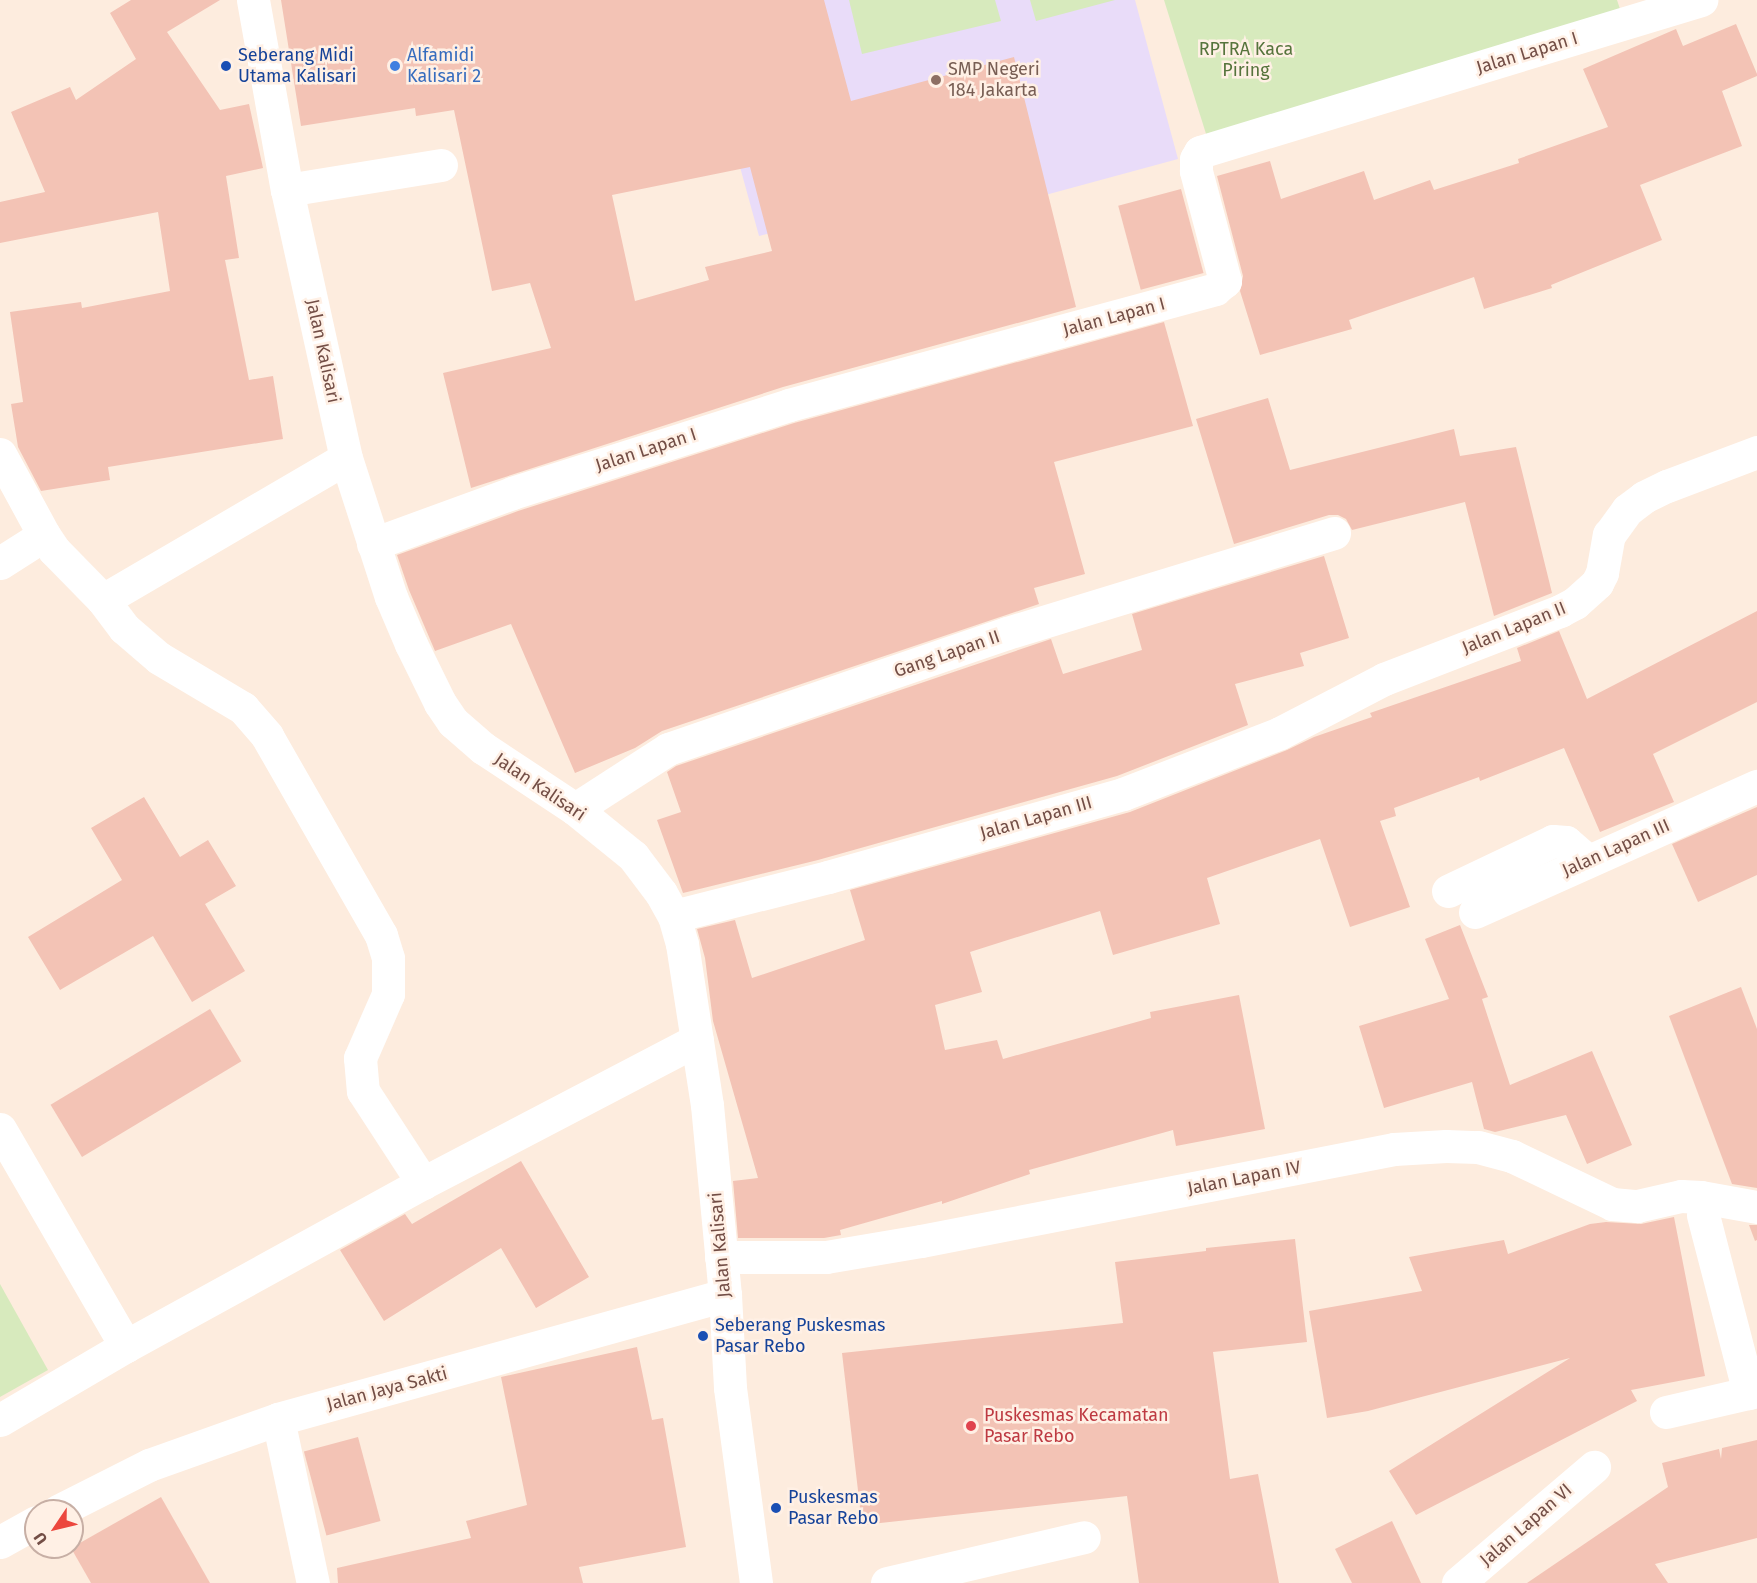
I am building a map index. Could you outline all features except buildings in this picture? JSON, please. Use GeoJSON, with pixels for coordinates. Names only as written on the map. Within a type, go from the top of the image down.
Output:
{"type":"FeatureCollection","features":[{"type":"Feature","properties":{"kind":"street","name":"Jalan Kalisari"},"geometry":{"type":"LineString","coordinates":[[253,0],[287,190],[346,458],[391,597],[411,644],[440,704],[453,722],[483,748],[575,809],[633,856],[661,893],[674,916],[682,944],[707,1105],[725,1295],[730,1388],[756,1583]]}},
{"type":"Feature","properties":{"kind":"street","name":"Jalan Lapan I"},"geometry":{"type":"LineString","coordinates":[[373,544],[512,493],[789,405],[1215,289],[1225,281],[1196,171],[1196,159],[1200,152],[1701,0]]}},
{"type":"Feature","properties":{"kind":"street"},"geometry":{"type":"LineString","coordinates":[[287,190],[441,165]]}},
{"type":"Feature","properties":{"kind":"street","name":"Jalan Lapan II"},"geometry":{"type":"LineString","coordinates":[[1384,679],[1560,611],[1575,603],[1597,583],[1602,573],[1609,535],[1627,510],[1644,497],[1667,486],[1757,452]]}},
{"type":"Feature","properties":{"kind":"street"},"geometry":{"type":"LineString","coordinates":[[0,454],[44,536],[54,550],[103,600],[124,628],[159,658],[243,708],[267,736],[381,934],[388,958],[388,994],[360,1058],[363,1091],[423,1183]]}},
{"type":"Feature","properties":{"kind":"street"},"geometry":{"type":"LineString","coordinates":[[103,600],[346,458]]}},
{"type":"Feature","properties":{"kind":"street","name":"Gang Lapan II"},"geometry":{"type":"LineString","coordinates":[[575,809],[668,749],[1007,633],[1334,533]]}},
{"type":"Feature","properties":{"kind":"street"},"geometry":{"type":"LineString","coordinates":[[0,563],[44,536]]}},
{"type":"Feature","properties":{"kind":"street","name":"Jalan Lapan III"},"geometry":{"type":"LineString","coordinates":[[674,916],[828,878],[1123,794],[1280,733],[1384,679]]}},
{"type":"Feature","properties":{"kind":"street","name":"Jalan Lapan III"},"geometry":{"type":"LineString","coordinates":[[1475,912],[1757,786]]}},
{"type":"Feature","properties":{"kind":"street"},"geometry":{"type":"LineString","coordinates":[[1448,891],[1552,841],[1566,842],[1588,861]]}},
{"type":"Feature","properties":{"kind":"street"},"geometry":{"type":"LineString","coordinates":[[0,1420],[126,1346],[423,1183],[697,1040]]}},
{"type":"Feature","properties":{"kind":"street"},"geometry":{"type":"LineString","coordinates":[[0,1129],[126,1346]]}},
{"type":"Feature","properties":{"kind":"street","name":"Jalan Lapan IV"},"geometry":{"type":"LineString","coordinates":[[721,1257],[826,1257],[921,1241],[1394,1149],[1446,1146],[1478,1147],[1512,1156],[1612,1203],[1637,1206],[1681,1196],[1701,1197],[1757,1207]]}},
{"type":"Feature","properties":{"kind":"street"},"geometry":{"type":"LineString","coordinates":[[1666,1412],[1753,1392],[1703,1215]]}},
{"type":"Feature","properties":{"kind":"street","name":"Jalan Jaya Sakti"},"geometry":{"type":"LineString","coordinates":[[82,1499],[149,1465],[278,1419],[725,1295]]}},
{"type":"Feature","properties":{"kind":"street"},"geometry":{"type":"LineString","coordinates":[[278,1419],[313,1583]]}},
{"type":"Feature","properties":{"kind":"street","name":"Jalan Lapan VI"},"geometry":{"type":"LineString","coordinates":[[1458,1583],[1594,1467]]}},
{"type":"Feature","properties":{"kind":"street"},"geometry":{"type":"LineString","coordinates":[[0,1542],[24,1529]]}},
{"type":"Feature","properties":{"kind":"street"},"geometry":{"type":"LineString","coordinates":[[887,1583],[1083,1536]]}},
{"type":"Feature","properties":{"kind":"shaded area","name":"SMP Negeri 184 Jakarta"},"geometry":{"type":"Polygon","coordinates":[[[694,0],[1135,0],[1178,159],[1005,206],[996,173],[759,236],[694,0]]]}},
{"type":"Feature","properties":{"kind":"green space"},"geometry":{"type":"Polygon","coordinates":[[[849,0],[995,0],[1001,21],[862,54],[849,0]]]}},
{"type":"Feature","properties":{"kind":"green space"},"geometry":{"type":"Polygon","coordinates":[[[1030,0],[1115,0],[1036,21],[1030,0]]]}},
{"type":"Feature","properties":{"kind":"green space","name":"RPTRA Kaca Piring"},"geometry":{"type":"Polygon","coordinates":[[[1164,0],[1617,0],[1620,9],[1207,137],[1164,0]]]}},
{"type":"Feature","properties":{"kind":"green space"},"geometry":{"type":"Polygon","coordinates":[[[0,1284],[48,1370],[0,1397],[0,1284]]]}},
{"type":"Feature","properties":{"kind":"place","name":"Seberang Midi Utama Kalisari"},"geometry":{"type":"Point","coordinates":[226,66]}},
{"type":"Feature","properties":{"kind":"place","name":"Alfamidi Kalisari 2"},"geometry":{"type":"Point","coordinates":[395,66]}},
{"type":"Feature","properties":{"kind":"place","name":"SMP Negeri 184 Jakarta"},"geometry":{"type":"Point","coordinates":[936,80]}},
{"type":"Feature","properties":{"kind":"place","name":"Seberang Puskesmas Pasar Rebo"},"geometry":{"type":"Point","coordinates":[703,1336]}},
{"type":"Feature","properties":{"kind":"place","name":"Puskesmas Kecamatan Pasar Rebo"},"geometry":{"type":"Point","coordinates":[971,1426]}},
{"type":"Feature","properties":{"kind":"place","name":"Puskesmas Pasar Rebo"},"geometry":{"type":"Point","coordinates":[776,1508]}}]}
